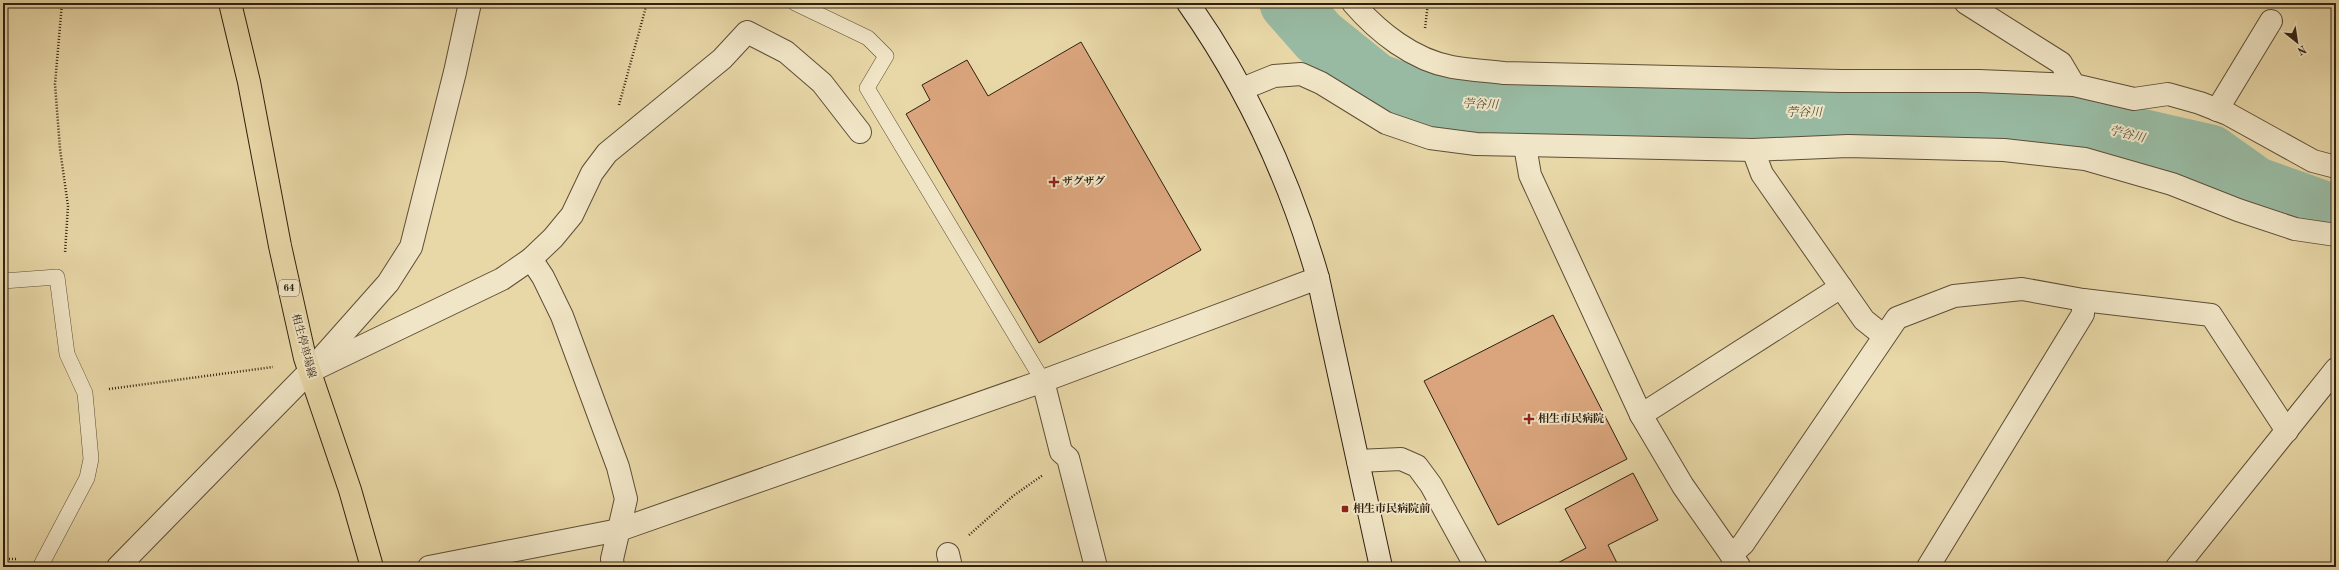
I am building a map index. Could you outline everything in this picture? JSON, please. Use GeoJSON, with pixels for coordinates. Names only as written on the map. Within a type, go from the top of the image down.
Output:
{"type":"FeatureCollection","features":[{"type":"Feature","properties":{"kind":"main road","name":"相生停車場線"},"geometry":{"type":"LineString","coordinates":[[230,3],[251,90],[280,246],[307,365],[350,490],[372,567]]}},
{"type":"Feature","properties":{"kind":"street"},"geometry":{"type":"LineString","coordinates":[[118,567],[307,365],[388,283],[410,247],[452,88],[470,3]]}},
{"type":"Feature","properties":{"kind":"street"},"geometry":{"type":"LineString","coordinates":[[1188,3],[1242,89],[1292,197],[1318,278],[1381,567]]}},
{"type":"Feature","properties":{"kind":"street"},"geometry":{"type":"LineString","coordinates":[[1353,3],[1365,17],[1392,40],[1422,58],[1451,67],[1504,73],[1841,81],[1979,81],[2074,85],[2134,98],[2168,94],[2217,110],[2313,161],[2336,167]]}},
{"type":"Feature","properties":{"kind":"street"},"geometry":{"type":"LineString","coordinates":[[1966,3],[2061,63],[2074,85]]}},
{"type":"Feature","properties":{"kind":"street"},"geometry":{"type":"LineString","coordinates":[[2217,110],[2271,21]]}},
{"type":"Feature","properties":{"kind":"street"},"geometry":{"type":"LineString","coordinates":[[307,365],[502,279],[530,259],[553,238],[572,215],[592,173],[607,152],[722,59],[747,32],[786,52],[822,83],[860,132]]}},
{"type":"Feature","properties":{"kind":"street"},"geometry":{"type":"LineString","coordinates":[[1242,89],[1274,76],[1301,74],[1321,83],[1386,123],[1430,138],[1476,144],[1753,150],[1848,146],[2004,150],[2085,159],[2172,184],[2238,210],[2295,229],[2336,235]]}},
{"type":"Feature","properties":{"kind":"street"},"geometry":{"type":"LineString","coordinates":[[1525,146],[1530,175],[1641,414],[1683,486],[1735,561]]}},
{"type":"Feature","properties":{"kind":"street"},"geometry":{"type":"LineString","coordinates":[[1753,150],[1762,174],[1864,320],[1884,336]]}},
{"type":"Feature","properties":{"kind":"street"},"geometry":{"type":"LineString","coordinates":[[530,259],[543,277],[562,316],[618,467],[626,499],[612,559],[613,567]]}},
{"type":"Feature","properties":{"kind":"street"},"geometry":{"type":"LineString","coordinates":[[429,567],[619,530],[1043,381],[1318,278]]}},
{"type":"Feature","properties":{"kind":"street"},"geometry":{"type":"LineString","coordinates":[[1641,414],[1841,287]]}},
{"type":"Feature","properties":{"kind":"street"},"geometry":{"type":"LineString","coordinates":[[1735,561],[1743,544],[1897,318],[1954,296],[2022,289],[2083,300],[2211,315],[2287,431]]}},
{"type":"Feature","properties":{"kind":"street"},"geometry":{"type":"LineString","coordinates":[[1928,567],[2083,314],[2083,300]]}},
{"type":"Feature","properties":{"kind":"street"},"geometry":{"type":"LineString","coordinates":[[2177,567],[2336,369]]}},
{"type":"Feature","properties":{"kind":"street"},"geometry":{"type":"LineString","coordinates":[[1043,381],[1061,452],[1068,458],[1096,567]]}},
{"type":"Feature","properties":{"kind":"street"},"geometry":{"type":"LineString","coordinates":[[1358,461],[1401,459],[1417,466],[1430,485],[1476,567]]}},
{"type":"Feature","properties":{"kind":"lane"},"geometry":{"type":"LineString","coordinates":[[795,3],[868,38],[886,56],[867,88],[1043,381]]}},
{"type":"Feature","properties":{"kind":"lane"},"geometry":{"type":"LineString","coordinates":[[3,281],[57,277],[67,354],[85,393],[91,459],[87,478],[40,567]]}},
{"type":"Feature","properties":{"kind":"path"},"geometry":{"type":"LineString","coordinates":[[57,277],[65,265],[68,206],[60,149],[55,84],[62,3]]}},
{"type":"Feature","properties":{"kind":"path"},"geometry":{"type":"LineString","coordinates":[[618,110],[647,3]]}},
{"type":"Feature","properties":{"kind":"path"},"geometry":{"type":"LineString","coordinates":[[85,393],[285,365],[307,365]]}},
{"type":"Feature","properties":{"kind":"path"},"geometry":{"type":"LineString","coordinates":[[950,561],[1013,496],[1068,458]]}},
{"type":"Feature","properties":{"kind":"building","name":"ザグザグ"},"geometry":{"type":"Polygon","coordinates":[[[1081,42],[1201,250],[1039,343],[906,114],[930,100],[922,85],[967,60],[988,96],[1081,42]]]}},
{"type":"Feature","properties":{"kind":"building"},"geometry":{"type":"Polygon","coordinates":[[[1553,315],[1627,459],[1498,525],[1424,381],[1553,315]]]}},
{"type":"Feature","properties":{"kind":"building"},"geometry":{"type":"Polygon","coordinates":[[[1633,473],[1658,520],[1608,545],[1619,567],[1550,567],[1586,548],[1565,509],[1633,473]]]}},
{"type":"Feature","properties":{"kind":"waterway","name":"苧谷川"},"geometry":{"type":"LineString","coordinates":[[1289,3],[1319,37],[1375,82],[1429,103],[1670,113],[1875,113],[2031,117],[2109,131],[2210,154],[2255,186],[2336,215]]}},
{"type":"Feature","properties":{"kind":"place","name":"ザグザグ"},"geometry":{"type":"Point","coordinates":[1054,182]}},
{"type":"Feature","properties":{"kind":"place","name":"相生市民病院"},"geometry":{"type":"Point","coordinates":[1529,419]}},
{"type":"Feature","properties":{"kind":"place","name":"相生市民病院前"},"geometry":{"type":"Point","coordinates":[1345,509]}}]}
